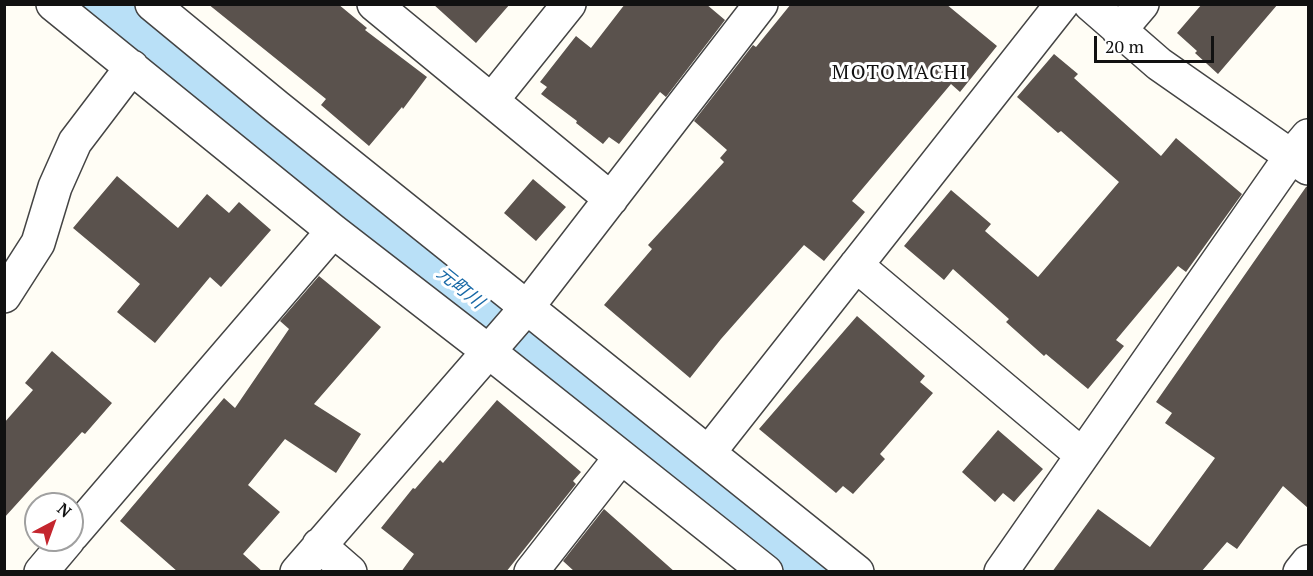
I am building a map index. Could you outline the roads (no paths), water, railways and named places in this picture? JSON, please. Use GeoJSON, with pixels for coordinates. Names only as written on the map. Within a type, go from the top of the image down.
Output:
{"type":"FeatureCollection","features":[{"type":"Feature","properties":{"kind":"street"},"geometry":{"type":"LineString","coordinates":[[53,4],[333,231],[766,572]]}},
{"type":"Feature","properties":{"kind":"street"},"geometry":{"type":"LineString","coordinates":[[152,4],[857,572]]}},
{"type":"Feature","properties":{"kind":"street"},"geometry":{"type":"LineString","coordinates":[[374,4],[611,199]]}},
{"type":"Feature","properties":{"kind":"street"},"geometry":{"type":"LineString","coordinates":[[492,100],[569,4]]}},
{"type":"Feature","properties":{"kind":"street"},"geometry":{"type":"LineString","coordinates":[[297,572],[528,306],[761,4]]}},
{"type":"Feature","properties":{"kind":"street"},"geometry":{"type":"LineString","coordinates":[[710,452],[1062,4]]}},
{"type":"Feature","properties":{"kind":"street"},"geometry":{"type":"LineString","coordinates":[[1001,572],[1082,455],[1303,153],[1159,64],[1090,4]]}},
{"type":"Feature","properties":{"kind":"street"},"geometry":{"type":"LineString","coordinates":[[1119,31],[1142,4]]}},
{"type":"Feature","properties":{"kind":"street"},"geometry":{"type":"LineString","coordinates":[[4,296],[38,243],[55,187],[75,142],[132,67]]}},
{"type":"Feature","properties":{"kind":"street"},"geometry":{"type":"LineString","coordinates":[[84,521],[333,231]]}},
{"type":"Feature","properties":{"kind":"street"},"geometry":{"type":"LineString","coordinates":[[856,265],[1082,455]]}},
{"type":"Feature","properties":{"kind":"street"},"geometry":{"type":"LineString","coordinates":[[531,572],[621,457]]}},
{"type":"Feature","properties":{"kind":"street"},"geometry":{"type":"LineString","coordinates":[[319,545],[350,572]]}},
{"type":"Feature","properties":{"kind":"street"},"geometry":{"type":"LineString","coordinates":[[41,572],[58,552]]}},
{"type":"Feature","properties":{"kind":"street"},"geometry":{"type":"LineString","coordinates":[[1300,572],[1308,562]]}},
{"type":"Feature","properties":{"kind":"waterway","name":"元町川"},"geometry":{"type":"LineString","coordinates":[[107,4],[169,57],[355,202],[813,572]]}},
{"type":"Feature","properties":{"kind":"district","name":"MOTOMACHI"},"geometry":{"type":"Point","coordinates":[900,73]}}]}
